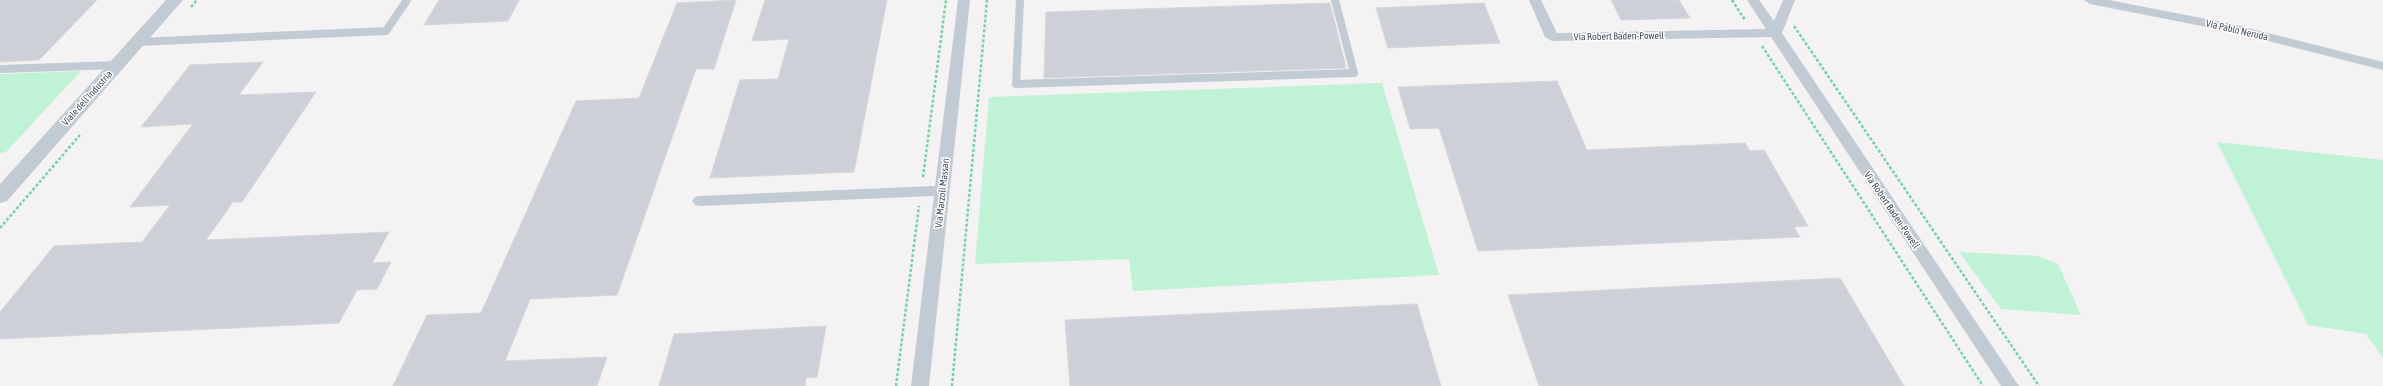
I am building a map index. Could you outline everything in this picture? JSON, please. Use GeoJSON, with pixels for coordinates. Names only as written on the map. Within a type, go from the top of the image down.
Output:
{"type":"FeatureCollection","features":[{"type":"Feature","properties":{"kind":"street","name":"Viale dell'Industria"},"geometry":{"type":"LineString","coordinates":[[0,196],[175,0]]}},
{"type":"Feature","properties":{"kind":"street","name":"Via Marzoli Massari"},"geometry":{"type":"LineString","coordinates":[[920,386],[964,0]]}},
{"type":"Feature","properties":{"kind":"street","name":"Via Robert Baden-Powell"},"geometry":{"type":"LineString","coordinates":[[1535,0],[1552,37],[1775,34]]}},
{"type":"Feature","properties":{"kind":"street","name":"Via Robert Baden-Powell"},"geometry":{"type":"LineString","coordinates":[[1753,0],[2010,386]]}},
{"type":"Feature","properties":{"kind":"street"},"geometry":{"type":"LineString","coordinates":[[1775,34],[1789,0]]}},
{"type":"Feature","properties":{"kind":"street","name":"Via Pablo Neruda"},"geometry":{"type":"LineString","coordinates":[[2090,0],[2232,28],[2383,66]]}},
{"type":"Feature","properties":{"kind":"street"},"geometry":{"type":"LineString","coordinates":[[700,201],[942,191]]}},
{"type":"Feature","properties":{"kind":"lane"},"geometry":{"type":"LineString","coordinates":[[138,42],[386,31],[406,0]]}},
{"type":"Feature","properties":{"kind":"lane"},"geometry":{"type":"LineString","coordinates":[[1020,0],[1016,84],[1354,73],[1335,0]]}},
{"type":"Feature","properties":{"kind":"lane"},"geometry":{"type":"LineString","coordinates":[[0,69],[117,65]]}},
{"type":"Feature","properties":{"kind":"path"},"geometry":{"type":"LineString","coordinates":[[952,386],[987,0]]}},
{"type":"Feature","properties":{"kind":"path"},"geometry":{"type":"LineString","coordinates":[[1732,0],[1983,386]]}},
{"type":"Feature","properties":{"kind":"path"},"geometry":{"type":"LineString","coordinates":[[1782,14],[1790,19],[2039,386]]}},
{"type":"Feature","properties":{"kind":"green space"},"geometry":{"type":"Polygon","coordinates":[[[81,71],[6,152],[0,153],[0,74],[81,71]]]}},
{"type":"Feature","properties":{"kind":"green space"},"geometry":{"type":"Polygon","coordinates":[[[1382,83],[1439,275],[1133,291],[1129,259],[975,264],[989,97],[1382,83]]]}},
{"type":"Feature","properties":{"kind":"green space"},"geometry":{"type":"Polygon","coordinates":[[[2217,142],[2383,160],[2383,358],[2366,334],[2308,325],[2217,142]]]}},
{"type":"Feature","properties":{"kind":"green space"},"geometry":{"type":"Polygon","coordinates":[[[1959,252],[2038,256],[2058,264],[2081,315],[2001,309],[1959,252]]]}},
{"type":"Feature","properties":{"kind":"building"},"geometry":{"type":"Polygon","coordinates":[[[0,0],[97,0],[39,60],[0,62],[0,0]]]}},
{"type":"Feature","properties":{"kind":"building"},"geometry":{"type":"Polygon","coordinates":[[[439,0],[519,0],[508,21],[424,25],[439,0]]]}},
{"type":"Feature","properties":{"kind":"building"},"geometry":{"type":"Polygon","coordinates":[[[736,0],[714,69],[696,69],[617,295],[530,299],[505,361],[607,357],[597,386],[393,386],[427,315],[481,313],[576,101],[639,98],[677,3],[736,0]]]}},
{"type":"Feature","properties":{"kind":"building"},"geometry":{"type":"Polygon","coordinates":[[[765,0],[887,0],[854,172],[710,178],[740,80],[778,79],[789,39],[752,41],[765,0]]]}},
{"type":"Feature","properties":{"kind":"building"},"geometry":{"type":"Polygon","coordinates":[[[1611,0],[1679,0],[1690,18],[1621,20],[1611,0]]]}},
{"type":"Feature","properties":{"kind":"building"},"geometry":{"type":"Polygon","coordinates":[[[1330,3],[1346,68],[1044,78],[1046,12],[1330,3]]]}},
{"type":"Feature","properties":{"kind":"building"},"geometry":{"type":"Polygon","coordinates":[[[1484,3],[1500,43],[1388,48],[1376,8],[1484,3]]]}},
{"type":"Feature","properties":{"kind":"building"},"geometry":{"type":"Polygon","coordinates":[[[263,62],[239,95],[316,92],[242,202],[233,202],[206,240],[389,232],[372,263],[391,262],[377,289],[357,290],[339,323],[0,339],[0,312],[54,246],[142,242],[170,205],[130,207],[193,124],[141,127],[190,65],[263,62]]]}},
{"type":"Feature","properties":{"kind":"building"},"geometry":{"type":"Polygon","coordinates":[[[1557,81],[1587,150],[1745,143],[1750,151],[1764,150],[1808,226],[1794,227],[1800,237],[1478,251],[1439,128],[1410,129],[1398,87],[1557,81]]]}},
{"type":"Feature","properties":{"kind":"building"},"geometry":{"type":"Polygon","coordinates":[[[1840,278],[1904,386],[1539,386],[1508,295],[1840,278]]]}},
{"type":"Feature","properties":{"kind":"building"},"geometry":{"type":"Polygon","coordinates":[[[1417,304],[1441,386],[1070,386],[1065,320],[1417,304]]]}},
{"type":"Feature","properties":{"kind":"building"},"geometry":{"type":"Polygon","coordinates":[[[826,326],[817,377],[806,378],[805,386],[659,386],[674,334],[826,326]]]}}]}
